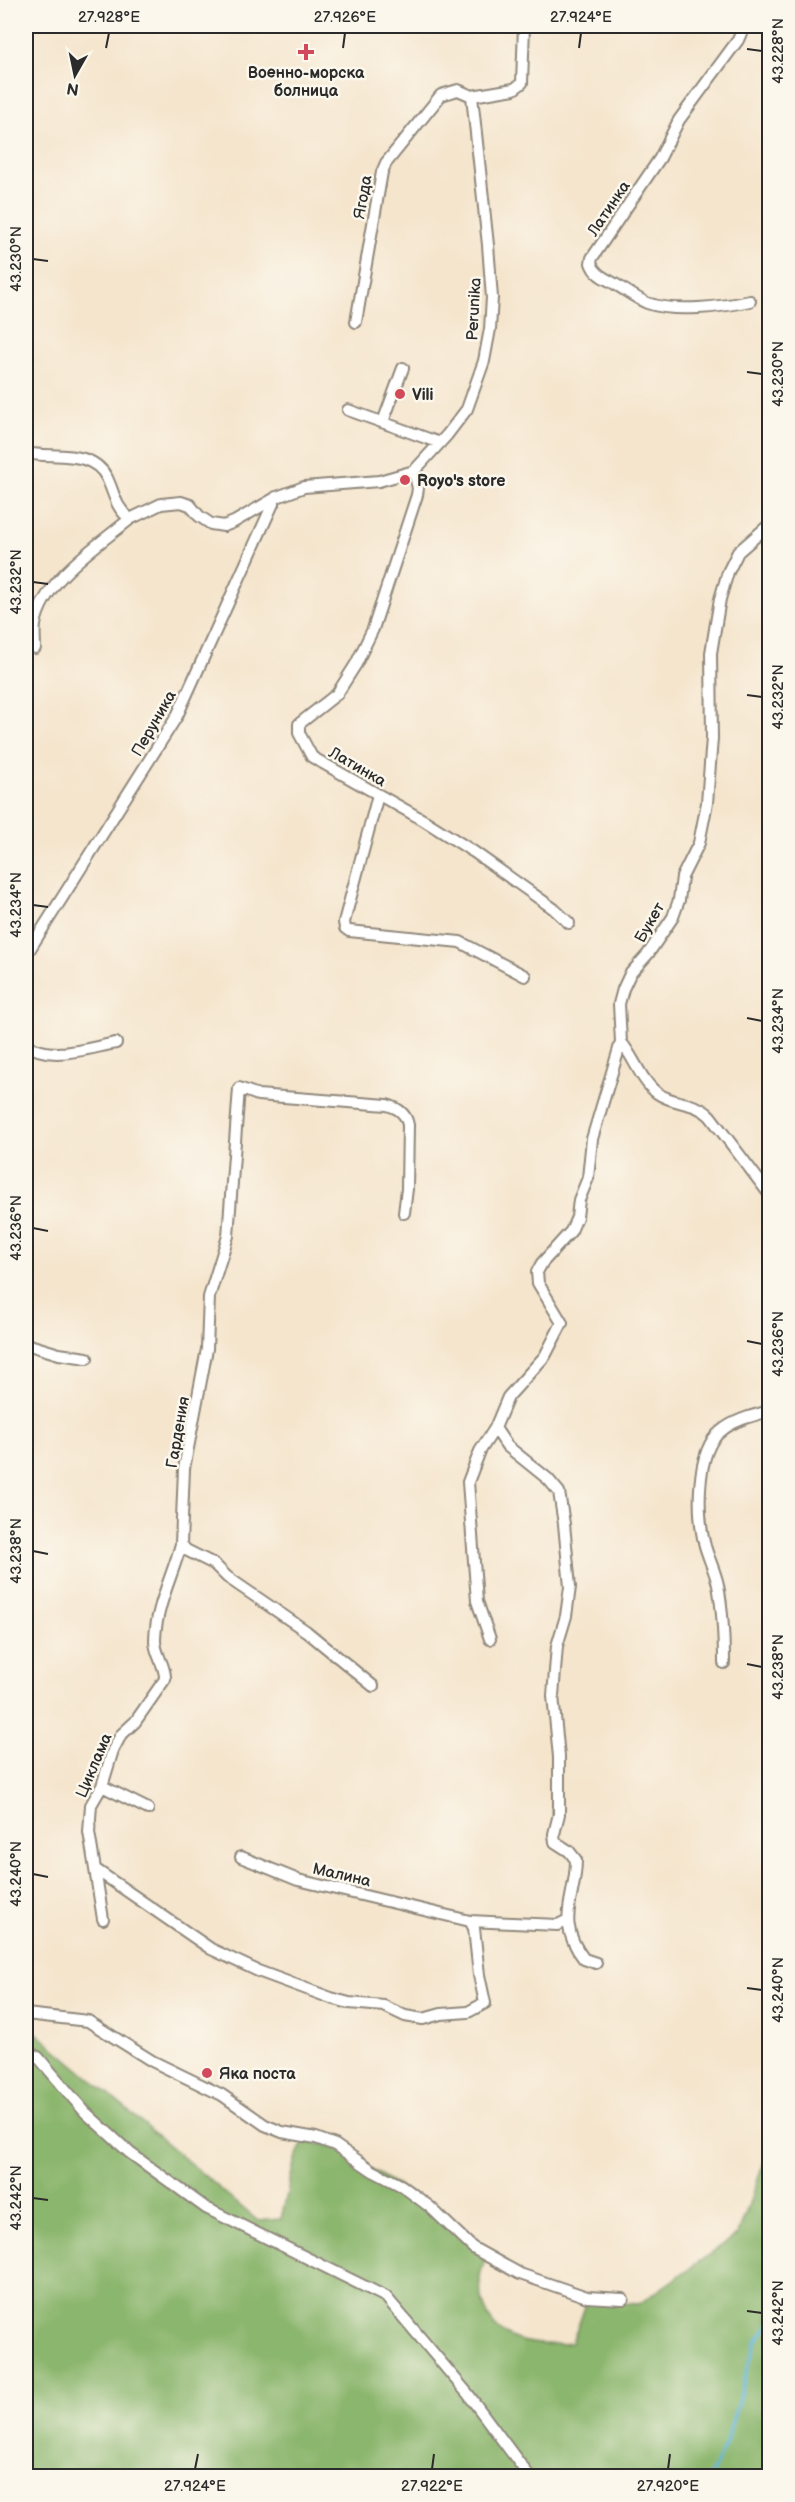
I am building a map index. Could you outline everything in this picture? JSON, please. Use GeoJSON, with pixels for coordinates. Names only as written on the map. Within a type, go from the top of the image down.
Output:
{"type":"FeatureCollection","features":[{"type":"Feature","properties":{"kind":"street"},"geometry":{"type":"LineString","coordinates":[[472,96],[514,89],[522,83],[524,26]]}},
{"type":"Feature","properties":{"kind":"street","name":"Латинка"},"geometry":{"type":"LineString","coordinates":[[744,26],[738,40],[679,120],[660,158],[592,258],[591,263],[597,274],[646,302],[656,305],[676,308],[728,305],[750,301]]}},
{"type":"Feature","properties":{"kind":"street","name":"Ягода"},"geometry":{"type":"LineString","coordinates":[[356,322],[382,172],[386,163],[441,95],[458,90],[472,96]]}},
{"type":"Feature","properties":{"kind":"street","name":"Perunika"},"geometry":{"type":"LineString","coordinates":[[414,471],[467,409],[484,361],[490,329],[492,298],[488,245],[472,96]]}},
{"type":"Feature","properties":{"kind":"street"},"geometry":{"type":"LineString","coordinates":[[384,423],[403,368]]}},
{"type":"Feature","properties":{"kind":"street"},"geometry":{"type":"LineString","coordinates":[[348,410],[440,443]]}},
{"type":"Feature","properties":{"kind":"street"},"geometry":{"type":"LineString","coordinates":[[26,453],[72,457],[97,464],[107,477],[120,510],[130,519]]}},
{"type":"Feature","properties":{"kind":"street"},"geometry":{"type":"LineString","coordinates":[[35,648],[30,626],[58,582],[130,519],[161,504],[181,502],[190,505],[199,516],[211,524],[224,526],[277,497],[304,487],[379,481],[414,471]]}},
{"type":"Feature","properties":{"kind":"street","name":"Латинка"},"geometry":{"type":"LineString","coordinates":[[414,471],[418,488],[417,495],[369,638],[337,694],[299,724],[299,733],[312,757],[474,852],[569,923]]}},
{"type":"Feature","properties":{"kind":"street","name":"Перуника"},"geometry":{"type":"LineString","coordinates":[[27,951],[177,716],[277,497]]}},
{"type":"Feature","properties":{"kind":"street","name":"Букет"},"geometry":{"type":"LineString","coordinates":[[495,1428],[508,1396],[545,1356],[562,1323],[538,1283],[537,1272],[542,1263],[572,1231],[577,1218],[579,1200],[588,1178],[592,1139],[621,1042],[619,1005],[623,989],[630,975],[648,954],[673,917],[679,900],[682,877],[699,843],[705,818],[712,738],[711,653],[720,600],[728,572],[738,552],[770,524]]}},
{"type":"Feature","properties":{"kind":"street"},"geometry":{"type":"LineString","coordinates":[[378,795],[344,922],[345,928],[349,931],[460,942],[525,976]]}},
{"type":"Feature","properties":{"kind":"street"},"geometry":{"type":"LineString","coordinates":[[621,1042],[649,1085],[657,1093],[670,1101],[704,1110],[710,1116],[770,1195]]}},
{"type":"Feature","properties":{"kind":"street"},"geometry":{"type":"LineString","coordinates":[[26,1044],[42,1051],[61,1052],[116,1043]]}},
{"type":"Feature","properties":{"kind":"street","name":"Гардения"},"geometry":{"type":"LineString","coordinates":[[155,1638],[165,1591],[181,1544],[184,1469],[207,1348],[208,1297],[228,1236],[231,1173],[240,1107],[239,1088],[258,1095],[387,1105],[402,1112],[407,1118],[408,1125],[407,1189],[404,1213]]}},
{"type":"Feature","properties":{"kind":"street"},"geometry":{"type":"LineString","coordinates":[[26,1344],[59,1354],[87,1358]]}},
{"type":"Feature","properties":{"kind":"street"},"geometry":{"type":"LineString","coordinates":[[724,1663],[724,1624],[717,1581],[704,1542],[700,1520],[702,1465],[719,1432],[745,1418],[768,1413]]}},
{"type":"Feature","properties":{"kind":"street"},"geometry":{"type":"LineString","coordinates":[[490,1639],[477,1601],[468,1482],[480,1451],[495,1428],[507,1446],[548,1479],[559,1492],[570,1587],[566,1616],[557,1646],[554,1696],[559,1757],[559,1814],[554,1834],[555,1842],[569,1851],[576,1860],[568,1920],[576,1948],[584,1959],[596,1963]]}},
{"type":"Feature","properties":{"kind":"street"},"geometry":{"type":"LineString","coordinates":[[181,1544],[186,1550],[214,1564],[227,1577],[306,1631],[374,1686]]}},
{"type":"Feature","properties":{"kind":"street","name":"Циклама"},"geometry":{"type":"LineString","coordinates":[[103,1919],[89,1818],[91,1805],[102,1786],[113,1750],[121,1735],[135,1722],[165,1679],[165,1671],[156,1654],[155,1638]]}},
{"type":"Feature","properties":{"kind":"street"},"geometry":{"type":"LineString","coordinates":[[102,1786],[148,1809]]}},
{"type":"Feature","properties":{"kind":"street","name":"Малина"},"geometry":{"type":"LineString","coordinates":[[241,1857],[298,1880],[470,1921]]}},
{"type":"Feature","properties":{"kind":"street"},"geometry":{"type":"LineString","coordinates":[[95,1869],[211,1949],[249,1967],[331,1998],[348,2003],[384,2006],[405,2016],[423,2019],[441,2014],[468,2012],[485,2003],[479,1975],[474,1928],[470,1921]]}},
{"type":"Feature","properties":{"kind":"street"},"geometry":{"type":"LineString","coordinates":[[470,1921],[558,1925],[568,1920]]}},
{"type":"Feature","properties":{"kind":"street"},"geometry":{"type":"LineString","coordinates":[[26,2014],[88,2021],[152,2061],[222,2095],[265,2125],[282,2132],[316,2138],[335,2145],[372,2171],[402,2186],[430,2207],[473,2248],[520,2274],[587,2297],[623,2299]]}},
{"type":"Feature","properties":{"kind":"street"},"geometry":{"type":"LineString","coordinates":[[26,2052],[38,2057],[85,2112],[130,2153],[206,2208],[386,2297],[468,2394],[529,2476]]}},
{"type":"Feature","properties":{"kind":"green space"},"geometry":{"type":"Polygon","coordinates":[[[26,2024],[258,2221],[281,2219],[295,2159],[304,2141],[332,2146],[438,2210],[485,2261],[480,2276],[480,2286],[488,2316],[496,2327],[506,2334],[530,2343],[572,2343],[587,2301],[639,2304],[738,2234],[769,2149],[769,2476],[26,2476],[26,2024]]]}},
{"type":"Feature","properties":{"kind":"waterway"},"geometry":{"type":"LineString","coordinates":[[710,2476],[725,2446],[755,2344],[770,2323]]}},
{"type":"Feature","properties":{"kind":"place","name":"Военно-морска болница"},"geometry":{"type":"Point","coordinates":[306,52]}},
{"type":"Feature","properties":{"kind":"place","name":"Vili"},"geometry":{"type":"Point","coordinates":[400,394]}},
{"type":"Feature","properties":{"kind":"place","name":"Royo's store"},"geometry":{"type":"Point","coordinates":[405,480]}},
{"type":"Feature","properties":{"kind":"place","name":"Яка поста"},"geometry":{"type":"Point","coordinates":[207,2073]}}]}
